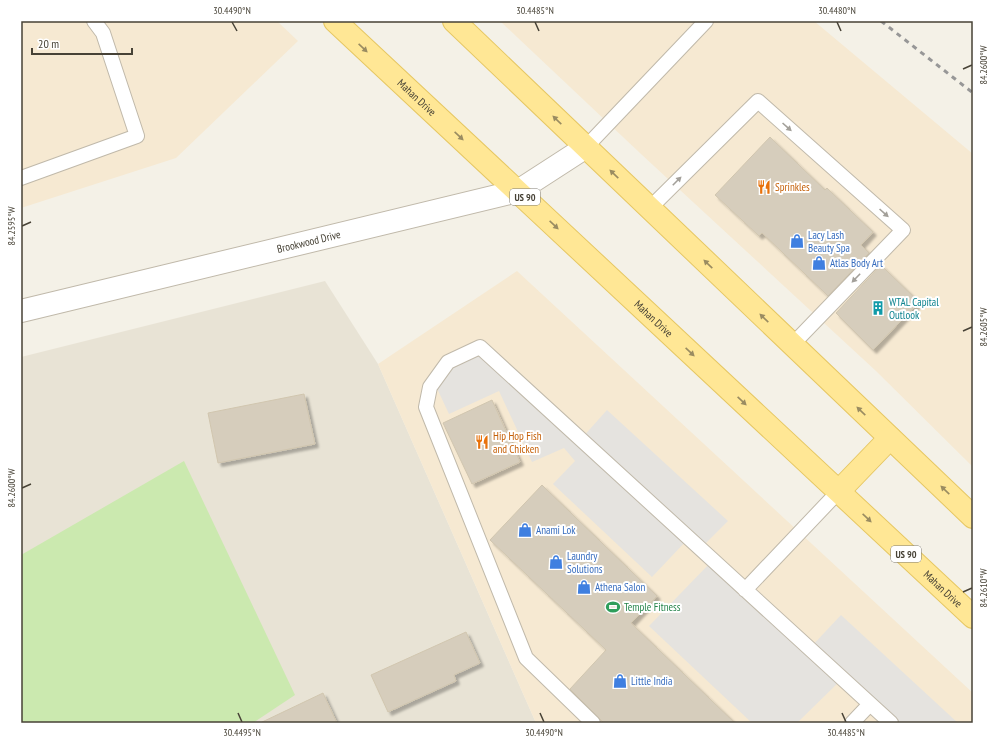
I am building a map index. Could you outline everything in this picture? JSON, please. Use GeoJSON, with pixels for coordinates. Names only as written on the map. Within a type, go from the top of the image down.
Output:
{"type":"FeatureCollection","features":[{"type":"Feature","properties":{"kind":"main road","name":"Mahan Drive"},"geometry":{"type":"LineString","coordinates":[[335,21],[973,617]]}},
{"type":"Feature","properties":{"kind":"main road"},"geometry":{"type":"LineString","coordinates":[[454,21],[973,517]]}},
{"type":"Feature","properties":{"kind":"main road"},"geometry":{"type":"LineString","coordinates":[[839,491],[890,438]]}},
{"type":"Feature","properties":{"kind":"street","name":"Brookwood Drive"},"geometry":{"type":"LineString","coordinates":[[21,311],[518,191],[586,147]]}},
{"type":"Feature","properties":{"kind":"lane"},"geometry":{"type":"LineString","coordinates":[[21,178],[137,136],[102,33],[94,21]]}},
{"type":"Feature","properties":{"kind":"lane"},"geometry":{"type":"LineString","coordinates":[[586,147],[706,21]]}},
{"type":"Feature","properties":{"kind":"lane"},"geometry":{"type":"LineString","coordinates":[[650,208],[758,101],[903,230],[792,345]]}},
{"type":"Feature","properties":{"kind":"lane"},"geometry":{"type":"LineString","coordinates":[[593,723],[526,658],[426,407],[430,387],[448,362],[480,347],[891,723]]}},
{"type":"Feature","properties":{"kind":"lane"},"geometry":{"type":"LineString","coordinates":[[745,590],[839,491]]}},
{"type":"Feature","properties":{"kind":"lane"},"geometry":{"type":"LineString","coordinates":[[852,723],[870,704]]}},
{"type":"Feature","properties":{"kind":"shaded area"},"geometry":{"type":"Polygon","coordinates":[[[21,21],[277,21],[298,41],[176,158],[21,208],[21,21]]]}},
{"type":"Feature","properties":{"kind":"shaded area"},"geometry":{"type":"Polygon","coordinates":[[[500,21],[814,21],[973,154],[973,467],[876,371],[641,154],[500,21]]]}},
{"type":"Feature","properties":{"kind":"shaded area"},"geometry":{"type":"Polygon","coordinates":[[[517,271],[973,693],[973,723],[536,723],[378,364],[517,271]]]}},
{"type":"Feature","properties":{"kind":"shaded area"},"geometry":{"type":"Polygon","coordinates":[[[325,281],[378,364],[536,723],[21,723],[21,357],[325,281]]]}},
{"type":"Feature","properties":{"kind":"shaded area"},"geometry":{"type":"Polygon","coordinates":[[[480,347],[581,439],[607,410],[728,521],[700,549],[688,539],[652,577],[553,484],[575,461],[564,448],[532,462],[499,391],[449,414],[434,382],[448,362],[480,347]]]}},
{"type":"Feature","properties":{"kind":"shaded area"},"geometry":{"type":"Polygon","coordinates":[[[712,561],[809,649],[841,615],[958,723],[891,723],[842,679],[797,723],[752,723],[649,626],[712,561]]]}},
{"type":"Feature","properties":{"kind":"green space"},"geometry":{"type":"Polygon","coordinates":[[[184,461],[295,695],[253,723],[21,723],[21,555],[184,461]]]}},
{"type":"Feature","properties":{"kind":"building"},"geometry":{"type":"Polygon","coordinates":[[[770,137],[825,190],[827,188],[873,232],[861,245],[869,253],[828,296],[762,233],[759,236],[715,195],[770,137]]]}},
{"type":"Feature","properties":{"kind":"building","name":"WTAL Capital Outlook"},"geometry":{"type":"Polygon","coordinates":[[[881,265],[919,302],[873,350],[836,313],[881,265]]]}},
{"type":"Feature","properties":{"kind":"building"},"geometry":{"type":"Polygon","coordinates":[[[304,394],[315,444],[218,463],[208,413],[304,394]]]}},
{"type":"Feature","properties":{"kind":"building","name":"Hip Hop Fish and Chicken"},"geometry":{"type":"Polygon","coordinates":[[[492,400],[520,462],[472,484],[443,423],[492,400]]]}},
{"type":"Feature","properties":{"kind":"building"},"geometry":{"type":"Polygon","coordinates":[[[542,485],[657,596],[631,623],[735,723],[604,723],[570,689],[606,650],[490,540],[542,485]]]}},
{"type":"Feature","properties":{"kind":"building"},"geometry":{"type":"Polygon","coordinates":[[[466,632],[480,663],[454,675],[456,681],[388,712],[371,675],[466,632]]]}},
{"type":"Feature","properties":{"kind":"building"},"geometry":{"type":"Polygon","coordinates":[[[323,693],[337,723],[260,723],[323,693]]]}},
{"type":"Feature","properties":{"kind":"railway"},"geometry":{"type":"LineString","coordinates":[[881,21],[973,93]]}},
{"type":"Feature","properties":{"kind":"place","name":"Sprinkles"},"geometry":{"type":"Point","coordinates":[764,187]}},
{"type":"Feature","properties":{"kind":"place","name":"Lacy Lash Beauty Spa"},"geometry":{"type":"Point","coordinates":[797,241]}},
{"type":"Feature","properties":{"kind":"place","name":"Atlas Body Art"},"geometry":{"type":"Point","coordinates":[819,263]}},
{"type":"Feature","properties":{"kind":"place","name":"WTAL Capital Outlook"},"geometry":{"type":"Point","coordinates":[878,308]}},
{"type":"Feature","properties":{"kind":"place","name":"Hip Hop Fish and Chicken"},"geometry":{"type":"Point","coordinates":[482,442]}},
{"type":"Feature","properties":{"kind":"place","name":"Anami Lok"},"geometry":{"type":"Point","coordinates":[525,530]}},
{"type":"Feature","properties":{"kind":"place","name":"Laundry Solutions"},"geometry":{"type":"Point","coordinates":[556,562]}},
{"type":"Feature","properties":{"kind":"place","name":"Athena Salon"},"geometry":{"type":"Point","coordinates":[584,587]}},
{"type":"Feature","properties":{"kind":"place","name":"Temple Fitness"},"geometry":{"type":"Point","coordinates":[613,607]}},
{"type":"Feature","properties":{"kind":"place","name":"Little India"},"geometry":{"type":"Point","coordinates":[620,681]}}]}
